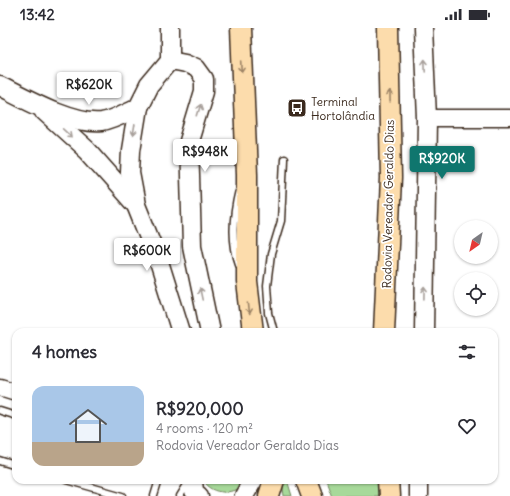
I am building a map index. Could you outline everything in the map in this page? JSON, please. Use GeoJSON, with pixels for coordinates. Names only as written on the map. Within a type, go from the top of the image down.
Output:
{"type":"FeatureCollection","features":[{"type":"Feature","properties":{"kind":"main road"},"geometry":{"type":"LineString","coordinates":[[170,28],[170,60],[149,85],[138,107],[131,150],[130,173],[136,205],[160,265],[181,328]]}},
{"type":"Feature","properties":{"kind":"main road"},"geometry":{"type":"LineString","coordinates":[[241,28],[246,175],[247,282],[253,328]]}},
{"type":"Feature","properties":{"kind":"main road","name":"Rodovia Vereador Geraldo Dias"},"geometry":{"type":"LineString","coordinates":[[384,328],[391,178],[388,28]]}},
{"type":"Feature","properties":{"kind":"main road"},"geometry":{"type":"LineString","coordinates":[[424,28],[427,118],[424,328]]}},
{"type":"Feature","properties":{"kind":"main road"},"geometry":{"type":"LineString","coordinates":[[170,60],[185,63],[196,68],[204,79],[204,92],[189,141],[192,246],[209,328]]}},
{"type":"Feature","properties":{"kind":"main road"},"geometry":{"type":"LineString","coordinates":[[0,86],[40,106],[82,120],[101,122],[138,107]]}},
{"type":"Feature","properties":{"kind":"main road"},"geometry":{"type":"LineString","coordinates":[[40,106],[87,150],[136,205]]}},
{"type":"Feature","properties":{"kind":"main road"},"geometry":{"type":"LineString","coordinates":[[244,496],[251,484]]}},
{"type":"Feature","properties":{"kind":"main road"},"geometry":{"type":"LineString","coordinates":[[269,496],[273,484]]}},
{"type":"Feature","properties":{"kind":"main road"},"geometry":{"type":"LineString","coordinates":[[388,484],[389,496]]}},
{"type":"Feature","properties":{"kind":"main road"},"geometry":{"type":"LineString","coordinates":[[418,484],[418,496]]}},
{"type":"Feature","properties":{"kind":"street"},"geometry":{"type":"LineString","coordinates":[[427,118],[510,118]]}},
{"type":"Feature","properties":{"kind":"street"},"geometry":{"type":"LineString","coordinates":[[0,387],[12,391]]}},
{"type":"Feature","properties":{"kind":"lane"},"geometry":{"type":"LineString","coordinates":[[273,328],[269,313],[267,286],[271,254],[282,220],[284,159]]}},
{"type":"Feature","properties":{"kind":"lane"},"geometry":{"type":"LineString","coordinates":[[0,411],[12,415]]}},
{"type":"Feature","properties":{"kind":"lane"},"geometry":{"type":"LineString","coordinates":[[0,461],[12,465]]}},
{"type":"Feature","properties":{"kind":"lane"},"geometry":{"type":"LineString","coordinates":[[80,484],[123,496]]}},
{"type":"Feature","properties":{"kind":"lane"},"geometry":{"type":"LineString","coordinates":[[154,496],[158,484]]}},
{"type":"Feature","properties":{"kind":"green space"},"geometry":{"type":"Polygon","coordinates":[[[206,484],[243,484],[237,489],[225,492],[218,491],[206,484]]]}},
{"type":"Feature","properties":{"kind":"green space"},"geometry":{"type":"Polygon","coordinates":[[[282,484],[288,484],[292,496],[284,496],[282,484]]]}},
{"type":"Feature","properties":{"kind":"green space"},"geometry":{"type":"Polygon","coordinates":[[[328,484],[378,484],[379,492],[377,496],[332,496],[328,484]]]}},
{"type":"Feature","properties":{"kind":"place","name":"Terminal Hortolândia"},"geometry":{"type":"Point","coordinates":[297,108]}}]}
